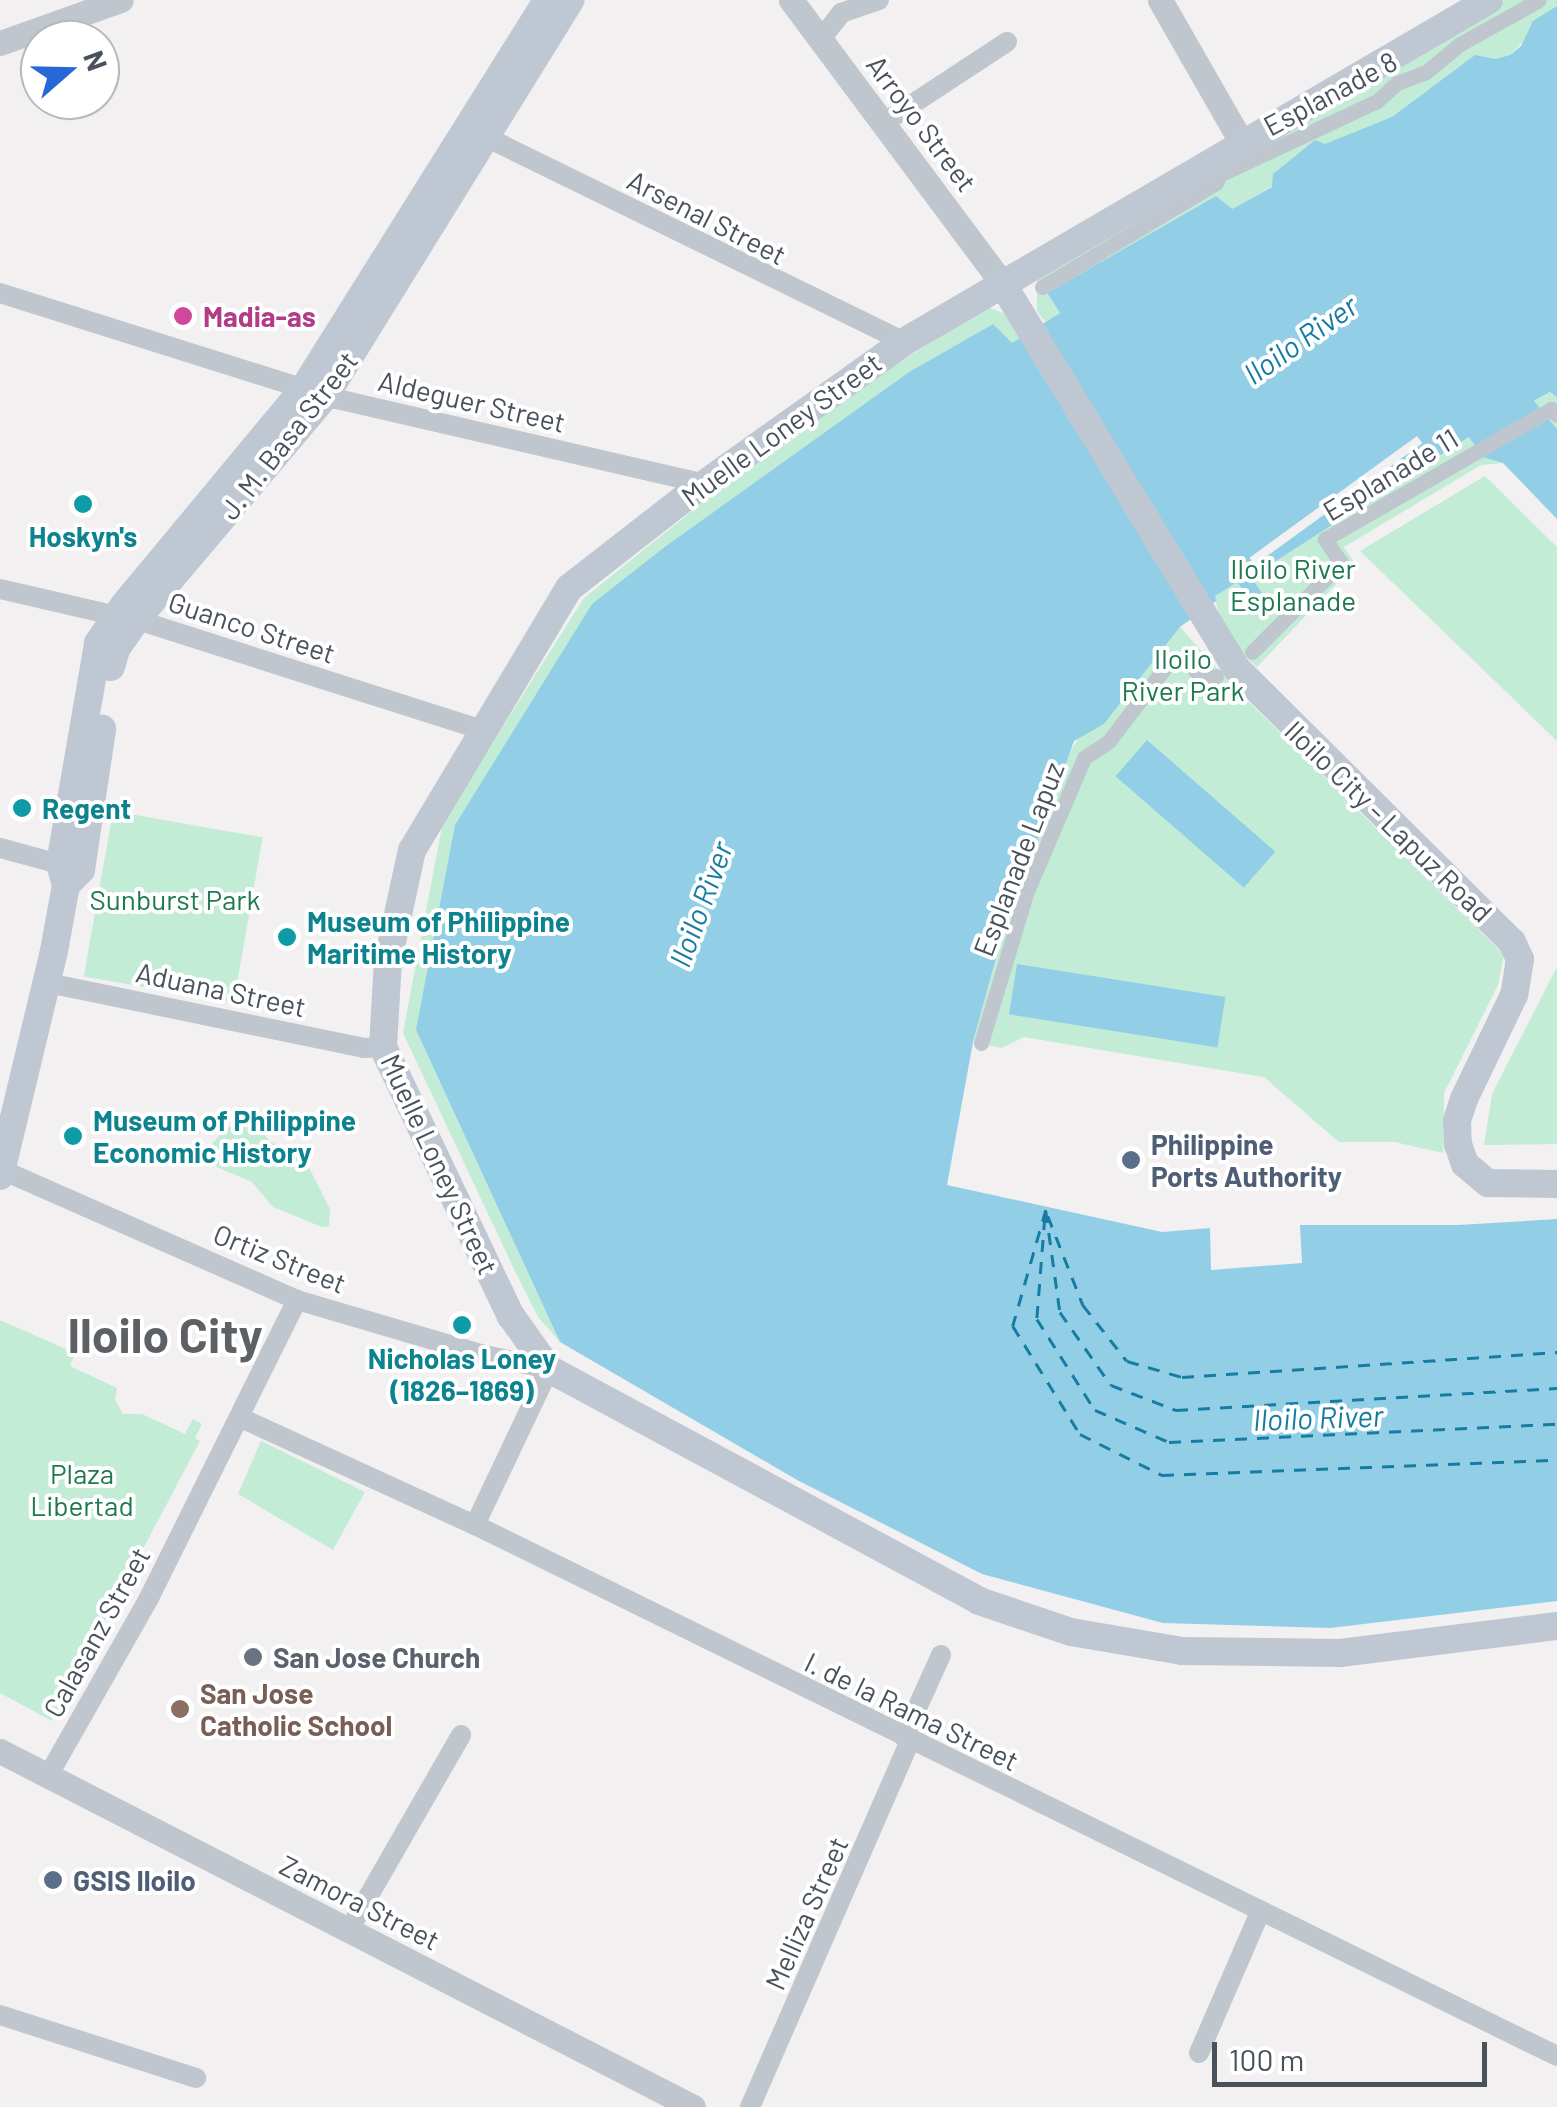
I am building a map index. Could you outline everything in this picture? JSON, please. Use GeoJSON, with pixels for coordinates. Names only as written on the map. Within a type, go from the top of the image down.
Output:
{"type":"FeatureCollection","features":[{"type":"Feature","properties":{"kind":"main road","name":"J. M. Basa Street"},"geometry":{"type":"LineString","coordinates":[[315,392],[547,0]]}},
{"type":"Feature","properties":{"kind":"main road","name":"J. M. Basa Street"},"geometry":{"type":"LineString","coordinates":[[0,1172],[48,982],[110,667],[126,618],[315,392],[486,137],[571,0]]}},
{"type":"Feature","properties":{"kind":"main road","name":"Muelle Loney Street"},"geometry":{"type":"LineString","coordinates":[[1488,0],[904,342],[705,484],[570,588],[412,850],[388,960],[383,1046],[512,1316],[549,1368],[978,1601],[1071,1632],[1182,1651],[1340,1653],[1557,1626]]}},
{"type":"Feature","properties":{"kind":"main road","name":"Iloilo City – Lapuz Road"},"geometry":{"type":"LineString","coordinates":[[1002,283],[1208,627],[1269,705],[1512,942],[1520,958],[1514,996],[1457,1121],[1458,1144],[1476,1176],[1507,1185],[1557,1184]]}},
{"type":"Feature","properties":{"kind":"street"},"geometry":{"type":"LineString","coordinates":[[0,43],[121,0]]}},
{"type":"Feature","properties":{"kind":"street","name":"Arroyo Street"},"geometry":{"type":"LineString","coordinates":[[790,0],[1002,283]]}},
{"type":"Feature","properties":{"kind":"street"},"geometry":{"type":"LineString","coordinates":[[821,40],[841,13],[879,0]]}},
{"type":"Feature","properties":{"kind":"street"},"geometry":{"type":"LineString","coordinates":[[1160,0],[1242,146]]}},
{"type":"Feature","properties":{"kind":"street","name":"Esplanade 8"},"geometry":{"type":"LineString","coordinates":[[1042,287],[1216,182],[1219,175],[1377,100],[1396,82],[1426,72],[1460,44],[1539,0]]}},
{"type":"Feature","properties":{"kind":"street"},"geometry":{"type":"LineString","coordinates":[[885,122],[1007,42]]}},
{"type":"Feature","properties":{"kind":"street","name":"Arsenal Street"},"geometry":{"type":"LineString","coordinates":[[486,137],[904,342]]}},
{"type":"Feature","properties":{"kind":"street","name":"Aldeguer Street"},"geometry":{"type":"LineString","coordinates":[[0,294],[315,392],[705,484]]}},
{"type":"Feature","properties":{"kind":"street","name":"Esplanade 11"},"geometry":{"type":"LineString","coordinates":[[1252,652],[1341,563],[1325,538],[1554,412]]}},
{"type":"Feature","properties":{"kind":"street","name":"Guanco Street"},"geometry":{"type":"LineString","coordinates":[[0,589],[126,618],[483,730]]}},
{"type":"Feature","properties":{"kind":"street","name":"Esplanade Lapuz"},"geometry":{"type":"LineString","coordinates":[[981,1043],[1027,891],[1084,758],[1109,741],[1170,662],[1187,661],[1205,681],[1216,676]]}},
{"type":"Feature","properties":{"kind":"street"},"geometry":{"type":"LineString","coordinates":[[0,848],[69,873]]}},
{"type":"Feature","properties":{"kind":"street","name":"Aduana Street"},"geometry":{"type":"LineString","coordinates":[[48,982],[364,1048],[383,1046]]}},
{"type":"Feature","properties":{"kind":"street","name":"Ortiz Street"},"geometry":{"type":"LineString","coordinates":[[0,1172],[297,1300],[480,1354],[549,1368]]}},
{"type":"Feature","properties":{"kind":"street","name":"Calasanz Street"},"geometry":{"type":"LineString","coordinates":[[48,1776],[149,1598],[297,1300]]}},
{"type":"Feature","properties":{"kind":"street"},"geometry":{"type":"LineString","coordinates":[[475,1525],[549,1368]]}},
{"type":"Feature","properties":{"kind":"street","name":"I. de la Rama Street"},"geometry":{"type":"LineString","coordinates":[[241,1418],[475,1525],[1557,2056]]}},
{"type":"Feature","properties":{"kind":"street","name":"Melliza Street"},"geometry":{"type":"LineString","coordinates":[[750,2107],[941,1655]]}},
{"type":"Feature","properties":{"kind":"street"},"geometry":{"type":"LineString","coordinates":[[348,1930],[461,1735]]}},
{"type":"Feature","properties":{"kind":"street","name":"Zamora Street"},"geometry":{"type":"LineString","coordinates":[[0,1751],[693,2107]]}},
{"type":"Feature","properties":{"kind":"street"},"geometry":{"type":"LineString","coordinates":[[1199,2053],[1260,1912]]}},
{"type":"Feature","properties":{"kind":"street"},"geometry":{"type":"LineString","coordinates":[[0,2015],[196,2078]]}},
{"type":"Feature","properties":{"kind":"green space"},"geometry":{"type":"Polygon","coordinates":[[[1505,0],[1557,0],[1557,19],[1528,36],[1510,55],[1495,59],[1232,209],[1047,294],[1060,313],[1045,322],[1037,311],[1037,279],[1505,0]]]}},
{"type":"Feature","properties":{"kind":"green space"},"geometry":{"type":"Polygon","coordinates":[[[987,307],[1012,316],[1022,337],[1012,344],[993,324],[909,372],[666,546],[416,1030],[560,1342],[538,1317],[403,1033],[443,821],[584,598],[707,499],[816,423],[829,407],[987,307]]]}},
{"type":"Feature","properties":{"kind":"green space","name":"Iloilo River Esplanade"},"geometry":{"type":"Polygon","coordinates":[[[1551,392],[1557,397],[1557,431],[1503,463],[1481,465],[1344,547],[1355,564],[1257,667],[1243,654],[1221,619],[1214,596],[1237,581],[1259,611],[1250,577],[1470,437],[1551,392]]]}},
{"type":"Feature","properties":{"kind":"green space"},"geometry":{"type":"Polygon","coordinates":[[[1485,476],[1557,547],[1557,741],[1360,551],[1485,476]]]}},
{"type":"Feature","properties":{"kind":"green space","name":"Iloilo River Park"},"geometry":{"type":"Polygon","coordinates":[[[1180,627],[1232,685],[1504,955],[1498,985],[1444,1093],[1443,1153],[1395,1142],[1339,1142],[1264,1077],[1024,1037],[1002,1048],[973,1042],[1001,940],[1064,760],[1084,731],[1104,724],[1180,627]]]}},
{"type":"Feature","properties":{"kind":"green space","name":"Sunburst Park"},"geometry":{"type":"Polygon","coordinates":[[[113,811],[263,837],[234,1003],[84,976],[113,811]]]}},
{"type":"Feature","properties":{"kind":"green space"},"geometry":{"type":"Polygon","coordinates":[[[1557,967],[1557,1144],[1484,1145],[1492,1094],[1557,967]]]}},
{"type":"Feature","properties":{"kind":"green space"},"geometry":{"type":"Polygon","coordinates":[[[256,1126],[272,1143],[300,1150],[330,1209],[329,1226],[322,1227],[273,1207],[252,1182],[217,1167],[209,1157],[210,1146],[226,1128],[256,1126]]]}},
{"type":"Feature","properties":{"kind":"green space","name":"Plaza Libertad"},"geometry":{"type":"Polygon","coordinates":[[[0,1320],[75,1353],[70,1366],[117,1388],[115,1400],[123,1414],[142,1414],[185,1434],[193,1419],[202,1424],[195,1438],[200,1441],[52,1721],[0,1693],[0,1320]]]}},
{"type":"Feature","properties":{"kind":"green space"},"geometry":{"type":"Polygon","coordinates":[[[261,1441],[365,1492],[333,1550],[238,1494],[261,1441]]]}},
{"type":"Feature","properties":{"kind":"water","name":"Iloilo River"},"geometry":{"type":"Polygon","coordinates":[[[1557,6],[1557,397],[1550,392],[1534,401],[1557,429],[1557,519],[1503,463],[1483,457],[1469,437],[1251,577],[1269,603],[1259,611],[1237,582],[1215,596],[1216,601],[1180,627],[1104,724],[1074,741],[1001,940],[973,1042],[947,1185],[1162,1232],[1210,1228],[1211,1270],[1302,1263],[1300,1225],[1458,1225],[1557,1219],[1557,1601],[1330,1628],[1163,1623],[982,1574],[799,1481],[560,1342],[416,1030],[455,825],[592,604],[666,546],[909,372],[993,324],[1012,343],[1060,313],[1047,293],[1216,196],[1232,209],[1272,187],[1273,174],[1315,140],[1325,144],[1392,117],[1475,55],[1495,59],[1510,55],[1521,46],[1533,21],[1557,6]]]}},
{"type":"Feature","properties":{"kind":"water"},"geometry":{"type":"Polygon","coordinates":[[[1147,740],[1275,852],[1244,888],[1116,776],[1147,740]]]}},
{"type":"Feature","properties":{"kind":"water"},"geometry":{"type":"Polygon","coordinates":[[[1017,964],[1225,997],[1217,1047],[1009,1014],[1017,964]]]}},
{"type":"Feature","properties":{"kind":"pier"},"geometry":{"type":"Polygon","coordinates":[[[1417,436],[1422,443],[1255,565],[1250,558],[1417,436]]]}},
{"type":"Feature","properties":{"kind":"ferry route"},"geometry":{"type":"LineString","coordinates":[[1046,1210],[1013,1326],[1080,1434],[1162,1475],[1557,1460]]}},
{"type":"Feature","properties":{"kind":"ferry route"},"geometry":{"type":"LineString","coordinates":[[1046,1211],[1060,1312],[1111,1385],[1176,1410],[1557,1388]]}},
{"type":"Feature","properties":{"kind":"ferry route"},"geometry":{"type":"LineString","coordinates":[[1048,1216],[1083,1305],[1127,1361],[1182,1377],[1557,1352]]}},
{"type":"Feature","properties":{"kind":"ferry route"},"geometry":{"type":"LineString","coordinates":[[1045,1218],[1037,1319],[1095,1410],[1169,1442],[1557,1424]]}},
{"type":"Feature","properties":{"kind":"place","name":"Madia-as"},"geometry":{"type":"Point","coordinates":[183,316]}},
{"type":"Feature","properties":{"kind":"place","name":"Hoskyn's"},"geometry":{"type":"Point","coordinates":[83,504]}},
{"type":"Feature","properties":{"kind":"place","name":"Regent"},"geometry":{"type":"Point","coordinates":[22,808]}},
{"type":"Feature","properties":{"kind":"place","name":"Museum of Philippine Maritime History"},"geometry":{"type":"Point","coordinates":[287,937]}},
{"type":"Feature","properties":{"kind":"place","name":"Museum of Philippine Economic History"},"geometry":{"type":"Point","coordinates":[73,1136]}},
{"type":"Feature","properties":{"kind":"place","name":"Philippine Ports Authority"},"geometry":{"type":"Point","coordinates":[1131,1160]}},
{"type":"Feature","properties":{"kind":"place","name":"Nicholas Loney (1826–1869)"},"geometry":{"type":"Point","coordinates":[462,1325]}},
{"type":"Feature","properties":{"kind":"place","name":"San Jose Church"},"geometry":{"type":"Point","coordinates":[253,1657]}},
{"type":"Feature","properties":{"kind":"place","name":"San Jose Catholic School"},"geometry":{"type":"Point","coordinates":[180,1709]}},
{"type":"Feature","properties":{"kind":"place","name":"GSIS Iloilo"},"geometry":{"type":"Point","coordinates":[53,1880]}},
{"type":"Feature","properties":{"kind":"district","name":"Iloilo City"},"geometry":{"type":"Point","coordinates":[165,1335]}}]}
